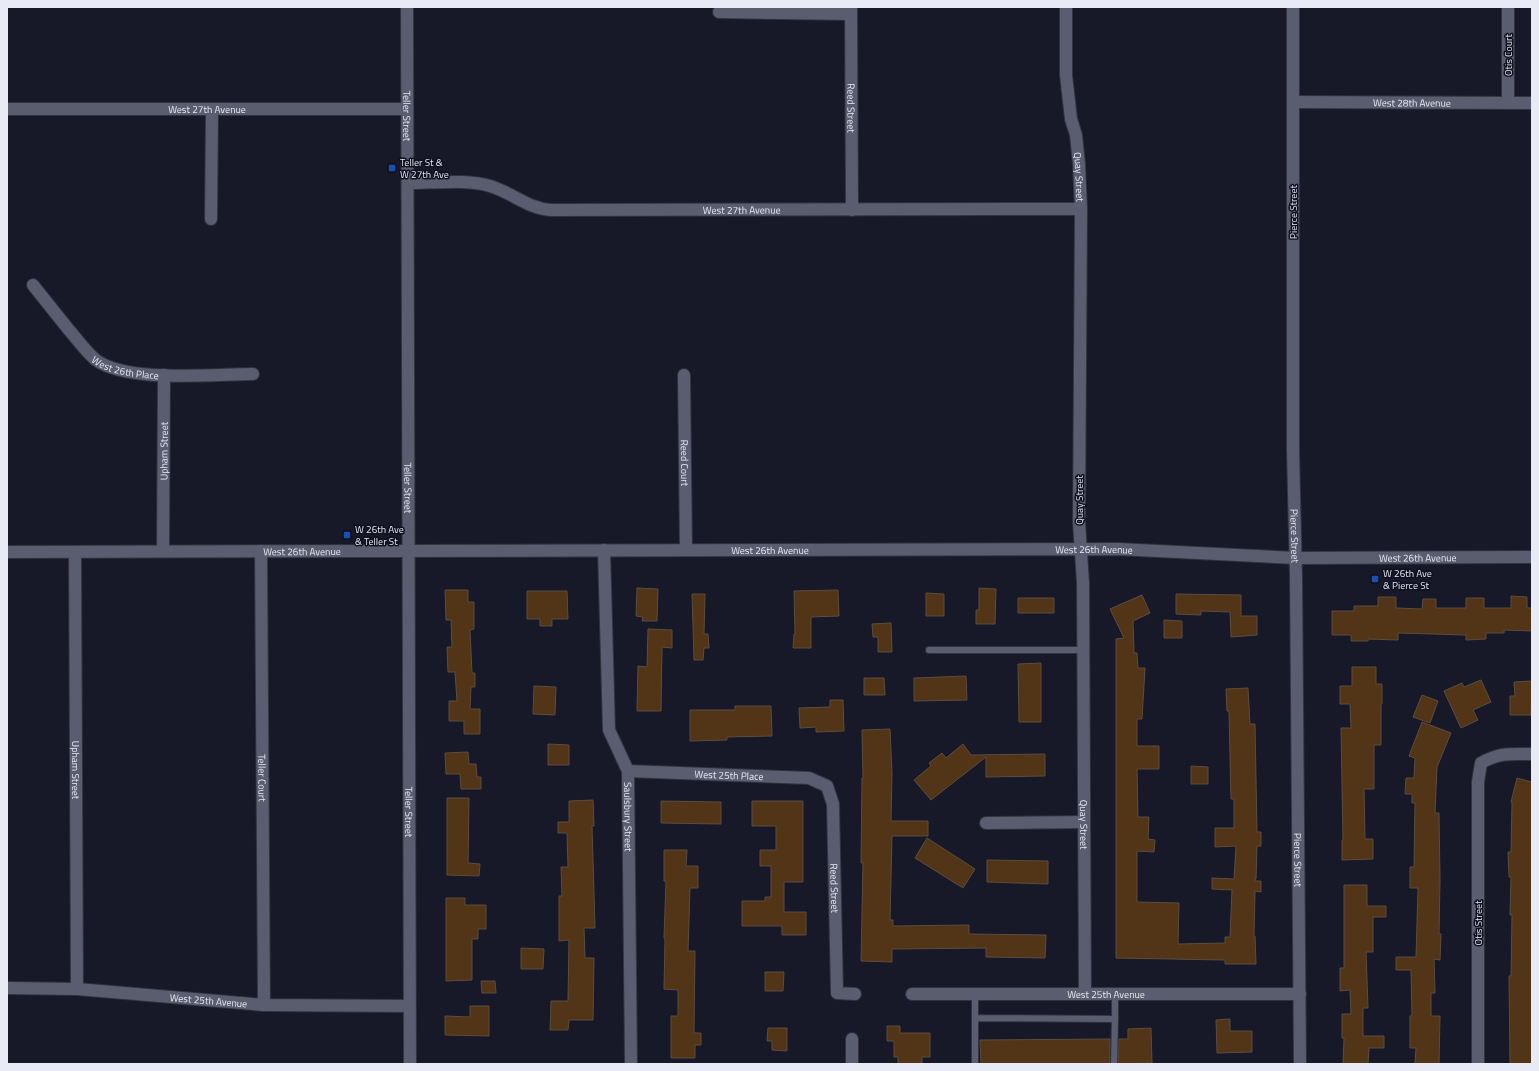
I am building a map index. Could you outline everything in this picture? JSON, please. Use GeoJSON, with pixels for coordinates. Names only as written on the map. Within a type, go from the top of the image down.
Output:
{"type":"FeatureCollection","features":[{"type":"Feature","properties":{"kind":"street","name":"Teller Street"},"geometry":{"type":"LineString","coordinates":[[407,7],[410,1064]]}},
{"type":"Feature","properties":{"kind":"street","name":"Quay Street"},"geometry":{"type":"LineString","coordinates":[[1066,7],[1066,75],[1070,107],[1076,135],[1081,209],[1079,522],[1083,583],[1084,650],[1085,994]]}},
{"type":"Feature","properties":{"kind":"street","name":"Pierce Street"},"geometry":{"type":"LineString","coordinates":[[1293,7],[1293,451],[1300,1064]]}},
{"type":"Feature","properties":{"kind":"street","name":"Otis Court"},"geometry":{"type":"LineString","coordinates":[[1508,7],[1508,103]]}},
{"type":"Feature","properties":{"kind":"street"},"geometry":{"type":"LineString","coordinates":[[719,12],[851,10]]}},
{"type":"Feature","properties":{"kind":"street","name":"Reed Street"},"geometry":{"type":"LineString","coordinates":[[851,10],[852,210]]}},
{"type":"Feature","properties":{"kind":"street","name":"West 28th Avenue"},"geometry":{"type":"LineString","coordinates":[[1293,102],[1532,103]]}},
{"type":"Feature","properties":{"kind":"street","name":"West 27th Avenue"},"geometry":{"type":"LineString","coordinates":[[7,109],[407,109]]}},
{"type":"Feature","properties":{"kind":"street"},"geometry":{"type":"LineString","coordinates":[[212,109],[212,218]]}},
{"type":"Feature","properties":{"kind":"street","name":"West 27th Avenue"},"geometry":{"type":"LineString","coordinates":[[408,183],[485,184],[500,189],[533,206],[550,210],[1081,209]]}},
{"type":"Feature","properties":{"kind":"street","name":"West 26th Place"},"geometry":{"type":"LineString","coordinates":[[33,285],[82,346],[98,361],[114,369],[164,375],[253,374]]}},
{"type":"Feature","properties":{"kind":"street","name":"Upham Street"},"geometry":{"type":"LineString","coordinates":[[163,551],[164,375]]}},
{"type":"Feature","properties":{"kind":"street","name":"Reed Court"},"geometry":{"type":"LineString","coordinates":[[684,375],[686,550]]}},
{"type":"Feature","properties":{"kind":"street","name":"West 26th Avenue"},"geometry":{"type":"LineString","coordinates":[[7,552],[1081,549],[1149,550],[1295,558],[1532,557]]}},
{"type":"Feature","properties":{"kind":"street","name":"Saulsbury Street"},"geometry":{"type":"LineString","coordinates":[[604,550],[609,730],[628,771],[631,1064]]}},
{"type":"Feature","properties":{"kind":"street","name":"Teller Court"},"geometry":{"type":"LineString","coordinates":[[260,551],[264,1006]]}},
{"type":"Feature","properties":{"kind":"street","name":"Upham Street"},"geometry":{"type":"LineString","coordinates":[[75,552],[78,989]]}},
{"type":"Feature","properties":{"kind":"street","name":"Otis Street"},"geometry":{"type":"LineString","coordinates":[[1478,1064],[1478,782],[1481,763],[1494,756],[1509,754],[1532,754]]}},
{"type":"Feature","properties":{"kind":"street","name":"West 25th Place"},"geometry":{"type":"LineString","coordinates":[[628,771],[809,778],[827,786]]}},
{"type":"Feature","properties":{"kind":"street","name":"Reed Street"},"geometry":{"type":"LineString","coordinates":[[827,786],[833,804],[837,992],[855,994]]}},
{"type":"Feature","properties":{"kind":"street"},"geometry":{"type":"LineString","coordinates":[[986,823],[1084,822]]}},
{"type":"Feature","properties":{"kind":"street","name":"West 25th Avenue"},"geometry":{"type":"LineString","coordinates":[[7,988],[78,989],[264,1006],[409,1006]]}},
{"type":"Feature","properties":{"kind":"street","name":"West 25th Avenue"},"geometry":{"type":"LineString","coordinates":[[912,994],[1300,994]]}},
{"type":"Feature","properties":{"kind":"street"},"geometry":{"type":"LineString","coordinates":[[852,1040],[852,1064]]}},
{"type":"Feature","properties":{"kind":"lane"},"geometry":{"type":"LineString","coordinates":[[930,650],[1084,650]]}},
{"type":"Feature","properties":{"kind":"lane"},"geometry":{"type":"LineString","coordinates":[[975,994],[975,1064]]}},
{"type":"Feature","properties":{"kind":"lane"},"geometry":{"type":"LineString","coordinates":[[1114,1064],[1115,994]]}},
{"type":"Feature","properties":{"kind":"lane"},"geometry":{"type":"LineString","coordinates":[[975,1018],[1115,1019]]}},
{"type":"Feature","properties":{"kind":"building"},"geometry":{"type":"Polygon","coordinates":[[[637,588],[658,589],[657,621],[642,621],[643,617],[636,616],[637,588]]]}},
{"type":"Feature","properties":{"kind":"building"},"geometry":{"type":"Polygon","coordinates":[[[979,588],[996,589],[995,624],[976,624],[976,610],[979,610],[979,588]]]}},
{"type":"Feature","properties":{"kind":"building"},"geometry":{"type":"Polygon","coordinates":[[[445,590],[468,590],[468,602],[474,602],[474,629],[470,630],[472,673],[475,673],[475,687],[471,687],[470,709],[480,709],[480,734],[464,734],[464,721],[449,721],[449,701],[457,701],[455,672],[448,672],[447,647],[452,647],[451,620],[446,620],[445,590]]]}},
{"type":"Feature","properties":{"kind":"building"},"geometry":{"type":"Polygon","coordinates":[[[838,590],[839,616],[811,617],[811,648],[793,648],[795,634],[794,591],[838,590]]]}},
{"type":"Feature","properties":{"kind":"building"},"geometry":{"type":"Polygon","coordinates":[[[527,591],[567,591],[568,619],[552,619],[552,626],[540,626],[540,619],[527,619],[527,591]]]}},
{"type":"Feature","properties":{"kind":"building"},"geometry":{"type":"Polygon","coordinates":[[[926,593],[944,594],[944,616],[926,616],[926,593]]]}},
{"type":"Feature","properties":{"kind":"building"},"geometry":{"type":"Polygon","coordinates":[[[692,594],[705,594],[704,634],[708,634],[709,648],[704,648],[703,660],[694,660],[692,594]]]}},
{"type":"Feature","properties":{"kind":"building"},"geometry":{"type":"Polygon","coordinates":[[[1176,594],[1241,595],[1241,616],[1257,616],[1257,635],[1231,637],[1230,612],[1201,611],[1201,615],[1176,614],[1176,594]]]}},
{"type":"Feature","properties":{"kind":"building"},"geometry":{"type":"Polygon","coordinates":[[[1142,595],[1150,613],[1133,621],[1134,653],[1137,653],[1138,668],[1145,668],[1142,719],[1137,719],[1137,746],[1159,746],[1159,769],[1137,769],[1138,817],[1149,817],[1148,839],[1155,840],[1154,852],[1137,851],[1137,902],[1179,903],[1178,944],[1225,943],[1225,937],[1230,937],[1232,890],[1212,889],[1212,878],[1234,879],[1236,846],[1215,847],[1215,828],[1234,828],[1234,799],[1231,799],[1229,711],[1227,711],[1226,689],[1248,688],[1250,724],[1255,724],[1257,832],[1261,832],[1261,846],[1257,846],[1255,879],[1255,881],[1261,881],[1261,892],[1255,891],[1254,936],[1256,964],[1225,964],[1225,960],[1116,958],[1116,639],[1124,638],[1110,609],[1142,595]]]}},
{"type":"Feature","properties":{"kind":"building"},"geometry":{"type":"Polygon","coordinates":[[[1511,596],[1527,597],[1527,608],[1532,608],[1532,631],[1504,630],[1504,633],[1486,633],[1486,639],[1466,640],[1466,635],[1398,633],[1398,640],[1368,639],[1368,641],[1351,641],[1351,635],[1332,635],[1332,611],[1354,611],[1354,606],[1378,606],[1378,597],[1396,597],[1396,608],[1422,609],[1423,599],[1436,599],[1436,608],[1466,608],[1466,598],[1484,598],[1484,608],[1511,608],[1511,596]]]}},
{"type":"Feature","properties":{"kind":"building"},"geometry":{"type":"Polygon","coordinates":[[[1018,598],[1054,598],[1054,613],[1018,613],[1018,598]]]}},
{"type":"Feature","properties":{"kind":"building"},"geometry":{"type":"Polygon","coordinates":[[[1164,620],[1182,621],[1182,638],[1164,638],[1164,620]]]}},
{"type":"Feature","properties":{"kind":"building"},"geometry":{"type":"Polygon","coordinates":[[[891,623],[892,652],[878,652],[878,637],[873,637],[872,624],[891,623]]]}},
{"type":"Feature","properties":{"kind":"building"},"geometry":{"type":"Polygon","coordinates":[[[648,629],[672,630],[672,648],[662,647],[661,711],[637,711],[638,666],[647,667],[648,629]]]}},
{"type":"Feature","properties":{"kind":"building"},"geometry":{"type":"Polygon","coordinates":[[[1041,663],[1041,722],[1019,722],[1018,664],[1041,663]]]}},
{"type":"Feature","properties":{"kind":"building"},"geometry":{"type":"Polygon","coordinates":[[[1352,667],[1376,667],[1376,684],[1382,684],[1381,745],[1374,745],[1374,789],[1364,789],[1365,839],[1373,839],[1373,859],[1342,860],[1341,728],[1351,728],[1350,704],[1340,704],[1340,686],[1352,686],[1352,667]]]}},
{"type":"Feature","properties":{"kind":"building"},"geometry":{"type":"Polygon","coordinates":[[[966,676],[967,700],[914,701],[914,678],[966,676]]]}},
{"type":"Feature","properties":{"kind":"building"},"geometry":{"type":"Polygon","coordinates":[[[864,678],[884,678],[885,695],[864,695],[864,678]]]}},
{"type":"Feature","properties":{"kind":"building"},"geometry":{"type":"Polygon","coordinates":[[[1481,680],[1491,702],[1473,710],[1478,720],[1461,728],[1444,691],[1462,683],[1464,687],[1481,680]]]}},
{"type":"Feature","properties":{"kind":"building"},"geometry":{"type":"Polygon","coordinates":[[[1532,681],[1531,715],[1510,715],[1510,696],[1515,696],[1514,682],[1532,681]]]}},
{"type":"Feature","properties":{"kind":"building"},"geometry":{"type":"Polygon","coordinates":[[[534,686],[556,687],[555,715],[533,714],[534,686]]]}},
{"type":"Feature","properties":{"kind":"building"},"geometry":{"type":"Polygon","coordinates":[[[1422,695],[1438,701],[1430,723],[1413,717],[1422,695]]]}},
{"type":"Feature","properties":{"kind":"building"},"geometry":{"type":"Polygon","coordinates":[[[830,700],[843,700],[844,731],[816,732],[816,727],[800,728],[799,708],[830,707],[830,700]]]}},
{"type":"Feature","properties":{"kind":"building"},"geometry":{"type":"Polygon","coordinates":[[[735,706],[771,706],[772,736],[727,737],[727,740],[690,741],[690,710],[735,710],[735,706]]]}},
{"type":"Feature","properties":{"kind":"building"},"geometry":{"type":"Polygon","coordinates":[[[1422,722],[1451,733],[1437,767],[1435,813],[1439,813],[1439,934],[1441,934],[1440,960],[1434,959],[1435,993],[1431,993],[1431,1016],[1440,1016],[1439,1064],[1415,1064],[1416,1048],[1410,1048],[1410,1016],[1412,1016],[1411,970],[1396,970],[1396,957],[1416,957],[1418,888],[1410,888],[1410,867],[1414,867],[1415,803],[1412,803],[1412,794],[1405,794],[1406,778],[1414,778],[1415,758],[1409,756],[1422,722]]]}},
{"type":"Feature","properties":{"kind":"building"},"geometry":{"type":"Polygon","coordinates":[[[890,729],[892,773],[891,821],[928,821],[928,836],[892,836],[890,920],[893,920],[893,926],[969,925],[969,934],[1046,935],[1045,958],[986,957],[986,948],[892,949],[892,962],[861,961],[863,863],[861,863],[863,778],[862,730],[890,729]]]}},
{"type":"Feature","properties":{"kind":"building"},"geometry":{"type":"Polygon","coordinates":[[[548,744],[569,745],[569,765],[548,765],[548,744]]]}},
{"type":"Feature","properties":{"kind":"building"},"geometry":{"type":"Polygon","coordinates":[[[963,744],[971,755],[1045,754],[1045,776],[986,777],[986,757],[931,800],[914,780],[931,766],[929,763],[942,753],[946,758],[963,744]]]}},
{"type":"Feature","properties":{"kind":"building"},"geometry":{"type":"Polygon","coordinates":[[[468,752],[469,764],[476,764],[477,777],[481,777],[481,789],[461,789],[460,774],[446,774],[445,753],[468,752]]]}},
{"type":"Feature","properties":{"kind":"building"},"geometry":{"type":"Polygon","coordinates":[[[1191,766],[1208,767],[1208,784],[1191,784],[1191,766]]]}},
{"type":"Feature","properties":{"kind":"building"},"geometry":{"type":"Polygon","coordinates":[[[1517,778],[1532,782],[1532,1064],[1510,1064],[1509,976],[1511,976],[1512,915],[1510,915],[1511,877],[1509,877],[1508,852],[1511,852],[1511,802],[1517,778]]]}},
{"type":"Feature","properties":{"kind":"building"},"geometry":{"type":"Polygon","coordinates":[[[447,798],[469,798],[468,863],[480,864],[479,876],[447,875],[447,798]]]}},
{"type":"Feature","properties":{"kind":"building"},"geometry":{"type":"Polygon","coordinates":[[[593,800],[594,826],[592,826],[595,928],[584,928],[585,958],[594,958],[593,1020],[569,1020],[568,1030],[550,1030],[551,1001],[568,1001],[569,940],[559,941],[559,896],[562,896],[561,867],[568,867],[567,833],[558,833],[558,822],[569,822],[569,801],[593,800]]]}},
{"type":"Feature","properties":{"kind":"building"},"geometry":{"type":"Polygon","coordinates":[[[661,801],[721,802],[721,824],[661,823],[661,801]]]}},
{"type":"Feature","properties":{"kind":"building"},"geometry":{"type":"Polygon","coordinates":[[[752,801],[803,801],[803,882],[784,882],[784,912],[806,912],[806,935],[782,935],[782,926],[742,926],[742,901],[765,901],[765,897],[771,897],[771,866],[760,866],[760,850],[776,850],[776,826],[752,826],[752,801]]]}},
{"type":"Feature","properties":{"kind":"building"},"geometry":{"type":"Polygon","coordinates":[[[927,838],[975,869],[963,888],[915,858],[927,838]]]}},
{"type":"Feature","properties":{"kind":"building"},"geometry":{"type":"Polygon","coordinates":[[[664,850],[687,850],[686,866],[698,866],[698,888],[690,888],[688,951],[695,951],[694,1033],[701,1033],[701,1045],[695,1045],[695,1058],[671,1058],[671,1016],[678,1016],[678,990],[664,989],[666,881],[664,881],[664,850]]]}},
{"type":"Feature","properties":{"kind":"building"},"geometry":{"type":"Polygon","coordinates":[[[987,860],[1048,861],[1048,884],[987,882],[987,860]]]}},
{"type":"Feature","properties":{"kind":"building"},"geometry":{"type":"Polygon","coordinates":[[[1344,885],[1367,885],[1367,906],[1386,906],[1386,917],[1373,917],[1373,952],[1366,952],[1368,1008],[1363,1008],[1363,1036],[1384,1036],[1384,1048],[1369,1048],[1368,1064],[1343,1064],[1344,1038],[1342,1038],[1342,1014],[1351,1014],[1350,990],[1340,991],[1340,968],[1344,968],[1344,885]]]}},
{"type":"Feature","properties":{"kind":"building"},"geometry":{"type":"Polygon","coordinates":[[[446,898],[465,898],[465,905],[486,905],[486,929],[478,929],[478,939],[472,939],[472,980],[446,981],[446,898]]]}},
{"type":"Feature","properties":{"kind":"building"},"geometry":{"type":"Polygon","coordinates":[[[521,948],[544,949],[543,969],[521,969],[521,948]]]}},
{"type":"Feature","properties":{"kind":"building"},"geometry":{"type":"Polygon","coordinates":[[[765,972],[784,972],[783,991],[765,991],[765,972]]]}},
{"type":"Feature","properties":{"kind":"building"},"geometry":{"type":"Polygon","coordinates":[[[481,981],[495,981],[496,993],[482,993],[481,981]]]}},
{"type":"Feature","properties":{"kind":"building"},"geometry":{"type":"Polygon","coordinates":[[[470,1006],[489,1006],[489,1036],[445,1035],[445,1016],[470,1017],[470,1006]]]}},
{"type":"Feature","properties":{"kind":"building"},"geometry":{"type":"Polygon","coordinates":[[[1230,1019],[1230,1031],[1252,1031],[1252,1052],[1217,1053],[1216,1020],[1230,1019]]]}},
{"type":"Feature","properties":{"kind":"building"},"geometry":{"type":"Polygon","coordinates":[[[887,1026],[900,1026],[900,1033],[930,1033],[930,1057],[922,1057],[922,1064],[898,1064],[898,1057],[894,1057],[894,1041],[887,1041],[887,1026]]]}},
{"type":"Feature","properties":{"kind":"building"},"geometry":{"type":"Polygon","coordinates":[[[768,1028],[787,1028],[787,1051],[772,1050],[772,1041],[767,1041],[768,1028]]]}},
{"type":"Feature","properties":{"kind":"building"},"geometry":{"type":"Polygon","coordinates":[[[1151,1028],[1152,1063],[1118,1064],[1119,1039],[1128,1039],[1128,1029],[1151,1028]]]}},
{"type":"Feature","properties":{"kind":"building"},"geometry":{"type":"Polygon","coordinates":[[[1110,1039],[1110,1064],[981,1064],[980,1040],[1110,1039]]]}},
{"type":"Feature","properties":{"kind":"place","name":"Teller St & W 27th Ave"},"geometry":{"type":"Point","coordinates":[392,168]}},
{"type":"Feature","properties":{"kind":"place","name":"W 26th Ave & Teller St"},"geometry":{"type":"Point","coordinates":[347,535]}},
{"type":"Feature","properties":{"kind":"place","name":"W 26th Ave & Pierce St"},"geometry":{"type":"Point","coordinates":[1375,579]}}]}
